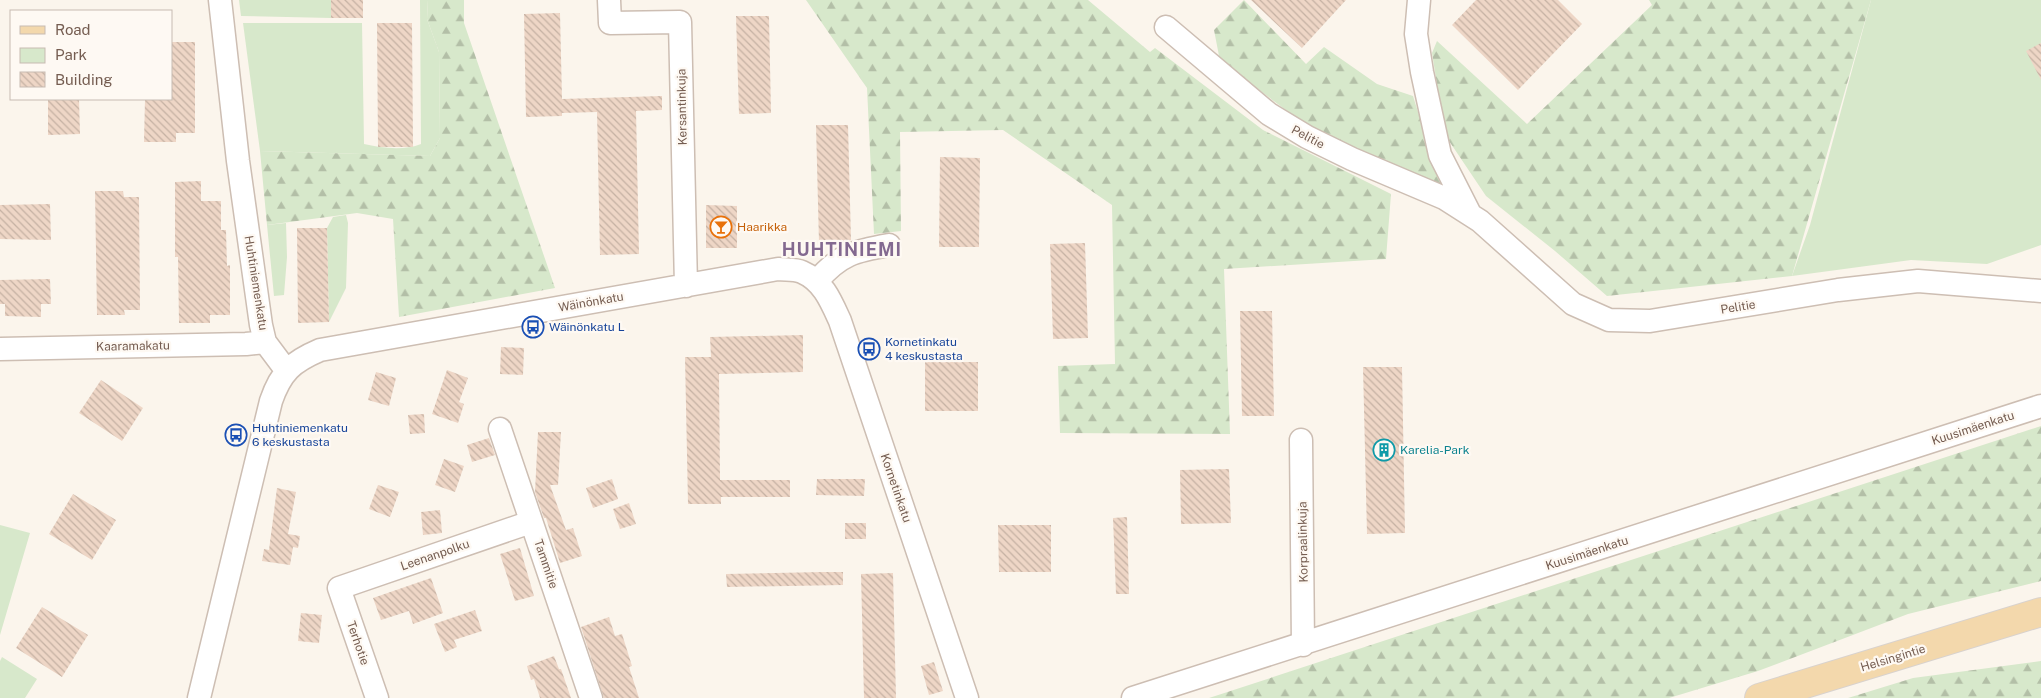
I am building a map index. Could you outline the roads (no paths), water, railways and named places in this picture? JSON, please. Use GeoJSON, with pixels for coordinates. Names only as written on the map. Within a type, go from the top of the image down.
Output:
{"type":"FeatureCollection","features":[{"type":"Feature","properties":{"kind":"main road","name":"Helsingintie"},"geometry":{"type":"LineString","coordinates":[[1759,698],[2036,615]]}},
{"type":"Feature","properties":{"kind":"street","name":"Huhtiniemenkatu"},"geometry":{"type":"LineString","coordinates":[[220,0],[239,171],[261,325],[265,342],[286,370]]}},
{"type":"Feature","properties":{"kind":"street","name":"Kersantinkuja"},"geometry":{"type":"LineString","coordinates":[[609,0],[610,23],[680,22],[686,286]]}},
{"type":"Feature","properties":{"kind":"street","name":"Pelitie"},"geometry":{"type":"LineString","coordinates":[[1419,0],[1416,34],[1422,72],[1440,155],[1470,215]]}},
{"type":"Feature","properties":{"kind":"street","name":"Pelitie"},"geometry":{"type":"LineString","coordinates":[[1166,27],[1269,114],[1307,137],[1387,175],[1444,198],[1480,221],[1573,304],[1609,320],[1650,321],[1838,290],[1918,281],[2041,291]]}},
{"type":"Feature","properties":{"kind":"street"},"geometry":{"type":"LineString","coordinates":[[818,281],[832,264],[858,250],[889,245]]}},
{"type":"Feature","properties":{"kind":"street","name":"Wäinönkatu"},"geometry":{"type":"LineString","coordinates":[[286,370],[302,358],[320,350],[778,269],[801,271],[818,281]]}},
{"type":"Feature","properties":{"kind":"street","name":"Kornetinkatu"},"geometry":{"type":"LineString","coordinates":[[818,281],[830,298],[840,321],[967,698]]}},
{"type":"Feature","properties":{"kind":"street","name":"Kaaramakatu"},"geometry":{"type":"LineString","coordinates":[[0,349],[265,342]]}},
{"type":"Feature","properties":{"kind":"street"},"geometry":{"type":"LineString","coordinates":[[199,698],[271,401],[277,385],[286,370]]}},
{"type":"Feature","properties":{"kind":"street","name":"Kuusimäenkatu"},"geometry":{"type":"LineString","coordinates":[[1133,698],[1303,645],[2041,406]]}},
{"type":"Feature","properties":{"kind":"street","name":"Tammitie"},"geometry":{"type":"LineString","coordinates":[[500,429],[591,698]]}},
{"type":"Feature","properties":{"kind":"street","name":"Korpraalinkuja"},"geometry":{"type":"LineString","coordinates":[[1301,440],[1303,645]]}},
{"type":"Feature","properties":{"kind":"street","name":"Leenanpolku"},"geometry":{"type":"LineString","coordinates":[[339,588],[532,522]]}},
{"type":"Feature","properties":{"kind":"street","name":"Terhotie"},"geometry":{"type":"LineString","coordinates":[[339,588],[377,698]]}},
{"type":"Feature","properties":{"kind":"place","name":"Haarikka"},"geometry":{"type":"Point","coordinates":[721,227]}},
{"type":"Feature","properties":{"kind":"place","name":"Wäinönkatu L"},"geometry":{"type":"Point","coordinates":[533,327]}},
{"type":"Feature","properties":{"kind":"place","name":"Kornetinkatu 4 keskustasta"},"geometry":{"type":"Point","coordinates":[869,349]}},
{"type":"Feature","properties":{"kind":"place","name":"Huhtiniemenkatu 6 keskustasta"},"geometry":{"type":"Point","coordinates":[236,435]}},
{"type":"Feature","properties":{"kind":"place","name":"Karelia-Park"},"geometry":{"type":"Point","coordinates":[1384,450]}},
{"type":"Feature","properties":{"kind":"district","name":"HUHTINIEMI"},"geometry":{"type":"Point","coordinates":[842,249]}}]}
